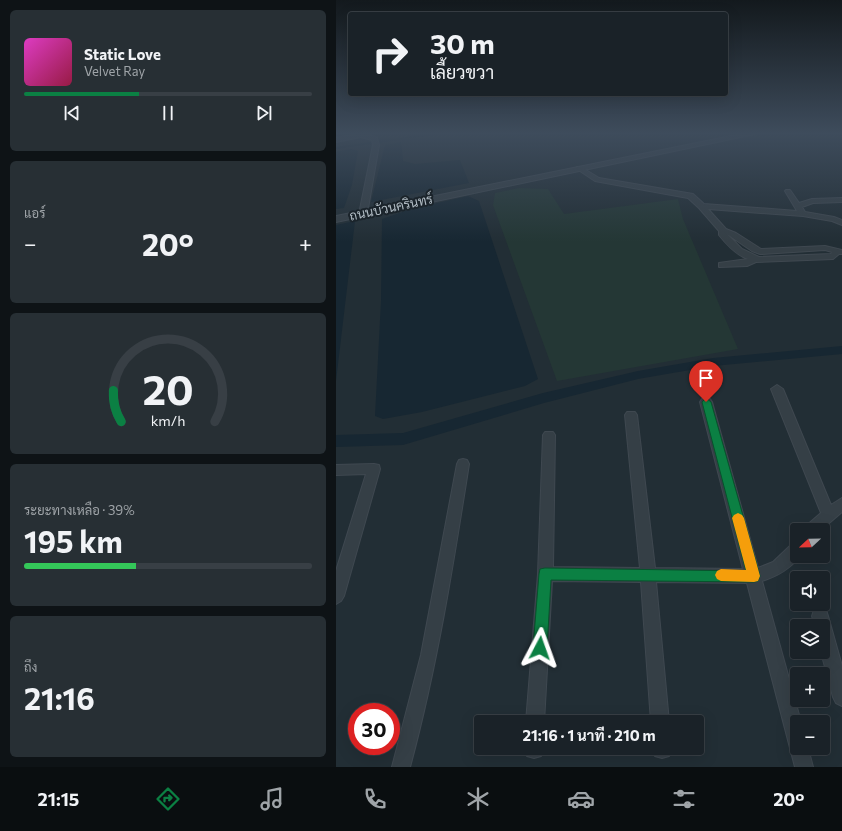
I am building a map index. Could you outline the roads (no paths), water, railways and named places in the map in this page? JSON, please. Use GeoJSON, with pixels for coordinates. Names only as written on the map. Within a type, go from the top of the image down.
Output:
{"type":"FeatureCollection","features":[{"type":"Feature","properties":{"kind":"street"},"geometry":{"type":"LineString","coordinates":[[363,214],[371,170]]}},
{"type":"Feature","properties":{"kind":"street","name":"ถนนบัวนครินทร์"},"geometry":{"type":"LineString","coordinates":[[336,219],[572,170]]}},
{"type":"Feature","properties":{"kind":"street"},"geometry":{"type":"LineString","coordinates":[[583,170],[597,180],[690,196],[702,206],[723,231],[723,235],[733,247],[740,253],[756,259]]}},
{"type":"Feature","properties":{"kind":"street"},"geometry":{"type":"LineString","coordinates":[[788,191],[803,214]]}},
{"type":"Feature","properties":{"kind":"street"},"geometry":{"type":"LineString","coordinates":[[798,206],[812,201],[842,200]]}},
{"type":"Feature","properties":{"kind":"street"},"geometry":{"type":"LineString","coordinates":[[702,206],[771,210],[783,213],[803,214],[834,219],[842,222]]}},
{"type":"Feature","properties":{"kind":"street"},"geometry":{"type":"LineString","coordinates":[[771,210],[779,207],[798,206],[818,208],[842,215]]}},
{"type":"Feature","properties":{"kind":"street"},"geometry":{"type":"LineString","coordinates":[[723,231],[736,234],[752,249],[760,252],[825,248],[839,252]]}},
{"type":"Feature","properties":{"kind":"street"},"geometry":{"type":"LineString","coordinates":[[733,247],[747,244]]}},
{"type":"Feature","properties":{"kind":"street"},"geometry":{"type":"LineString","coordinates":[[722,265],[747,263],[756,259],[833,256],[839,252]]}},
{"type":"Feature","properties":{"kind":"street"},"geometry":{"type":"LineString","coordinates":[[777,389],[828,514]]}},
{"type":"Feature","properties":{"kind":"street"},"geometry":{"type":"LineString","coordinates":[[706,402],[790,715]]}},
{"type":"Feature","properties":{"kind":"street"},"geometry":{"type":"LineString","coordinates":[[631,415],[648,575],[659,715]]}},
{"type":"Feature","properties":{"kind":"street"},"geometry":{"type":"LineString","coordinates":[[535,715],[545,574],[549,435]]}},
{"type":"Feature","properties":{"kind":"street"},"geometry":{"type":"LineString","coordinates":[[401,767],[419,699],[445,571],[463,464]]}},
{"type":"Feature","properties":{"kind":"street"},"geometry":{"type":"LineString","coordinates":[[336,470],[374,469],[336,596]]}},
{"type":"Feature","properties":{"kind":"street"},"geometry":{"type":"LineString","coordinates":[[818,523],[842,504]]}},
{"type":"Feature","properties":{"kind":"street"},"geometry":{"type":"LineString","coordinates":[[545,574],[754,576],[773,572],[785,564],[790,558]]}},
{"type":"Feature","properties":{"kind":"street"},"geometry":{"type":"LineString","coordinates":[[830,653],[842,697]]}},
{"type":"Feature","properties":{"kind":"street"},"geometry":{"type":"LineString","coordinates":[[801,755],[804,767]]}},
{"type":"Feature","properties":{"kind":"water"},"geometry":{"type":"Polygon","coordinates":[[[336,170],[355,170],[352,185],[344,208],[336,209],[336,170]]]}},
{"type":"Feature","properties":{"kind":"water"},"geometry":{"type":"Polygon","coordinates":[[[379,170],[464,170],[469,183],[371,202],[379,170]]]}},
{"type":"Feature","properties":{"kind":"water"},"geometry":{"type":"Polygon","coordinates":[[[468,196],[479,201],[538,379],[525,386],[422,412],[383,419],[375,416],[381,301],[382,219],[411,209],[468,196]]]}},
{"type":"Feature","properties":{"kind":"water"},"geometry":{"type":"Polygon","coordinates":[[[355,221],[336,381],[336,225],[355,221]]]}},
{"type":"Feature","properties":{"kind":"waterway"},"geometry":{"type":"LineString","coordinates":[[336,441],[403,439],[425,434],[543,398],[638,375],[713,362],[842,350]]}}]}
